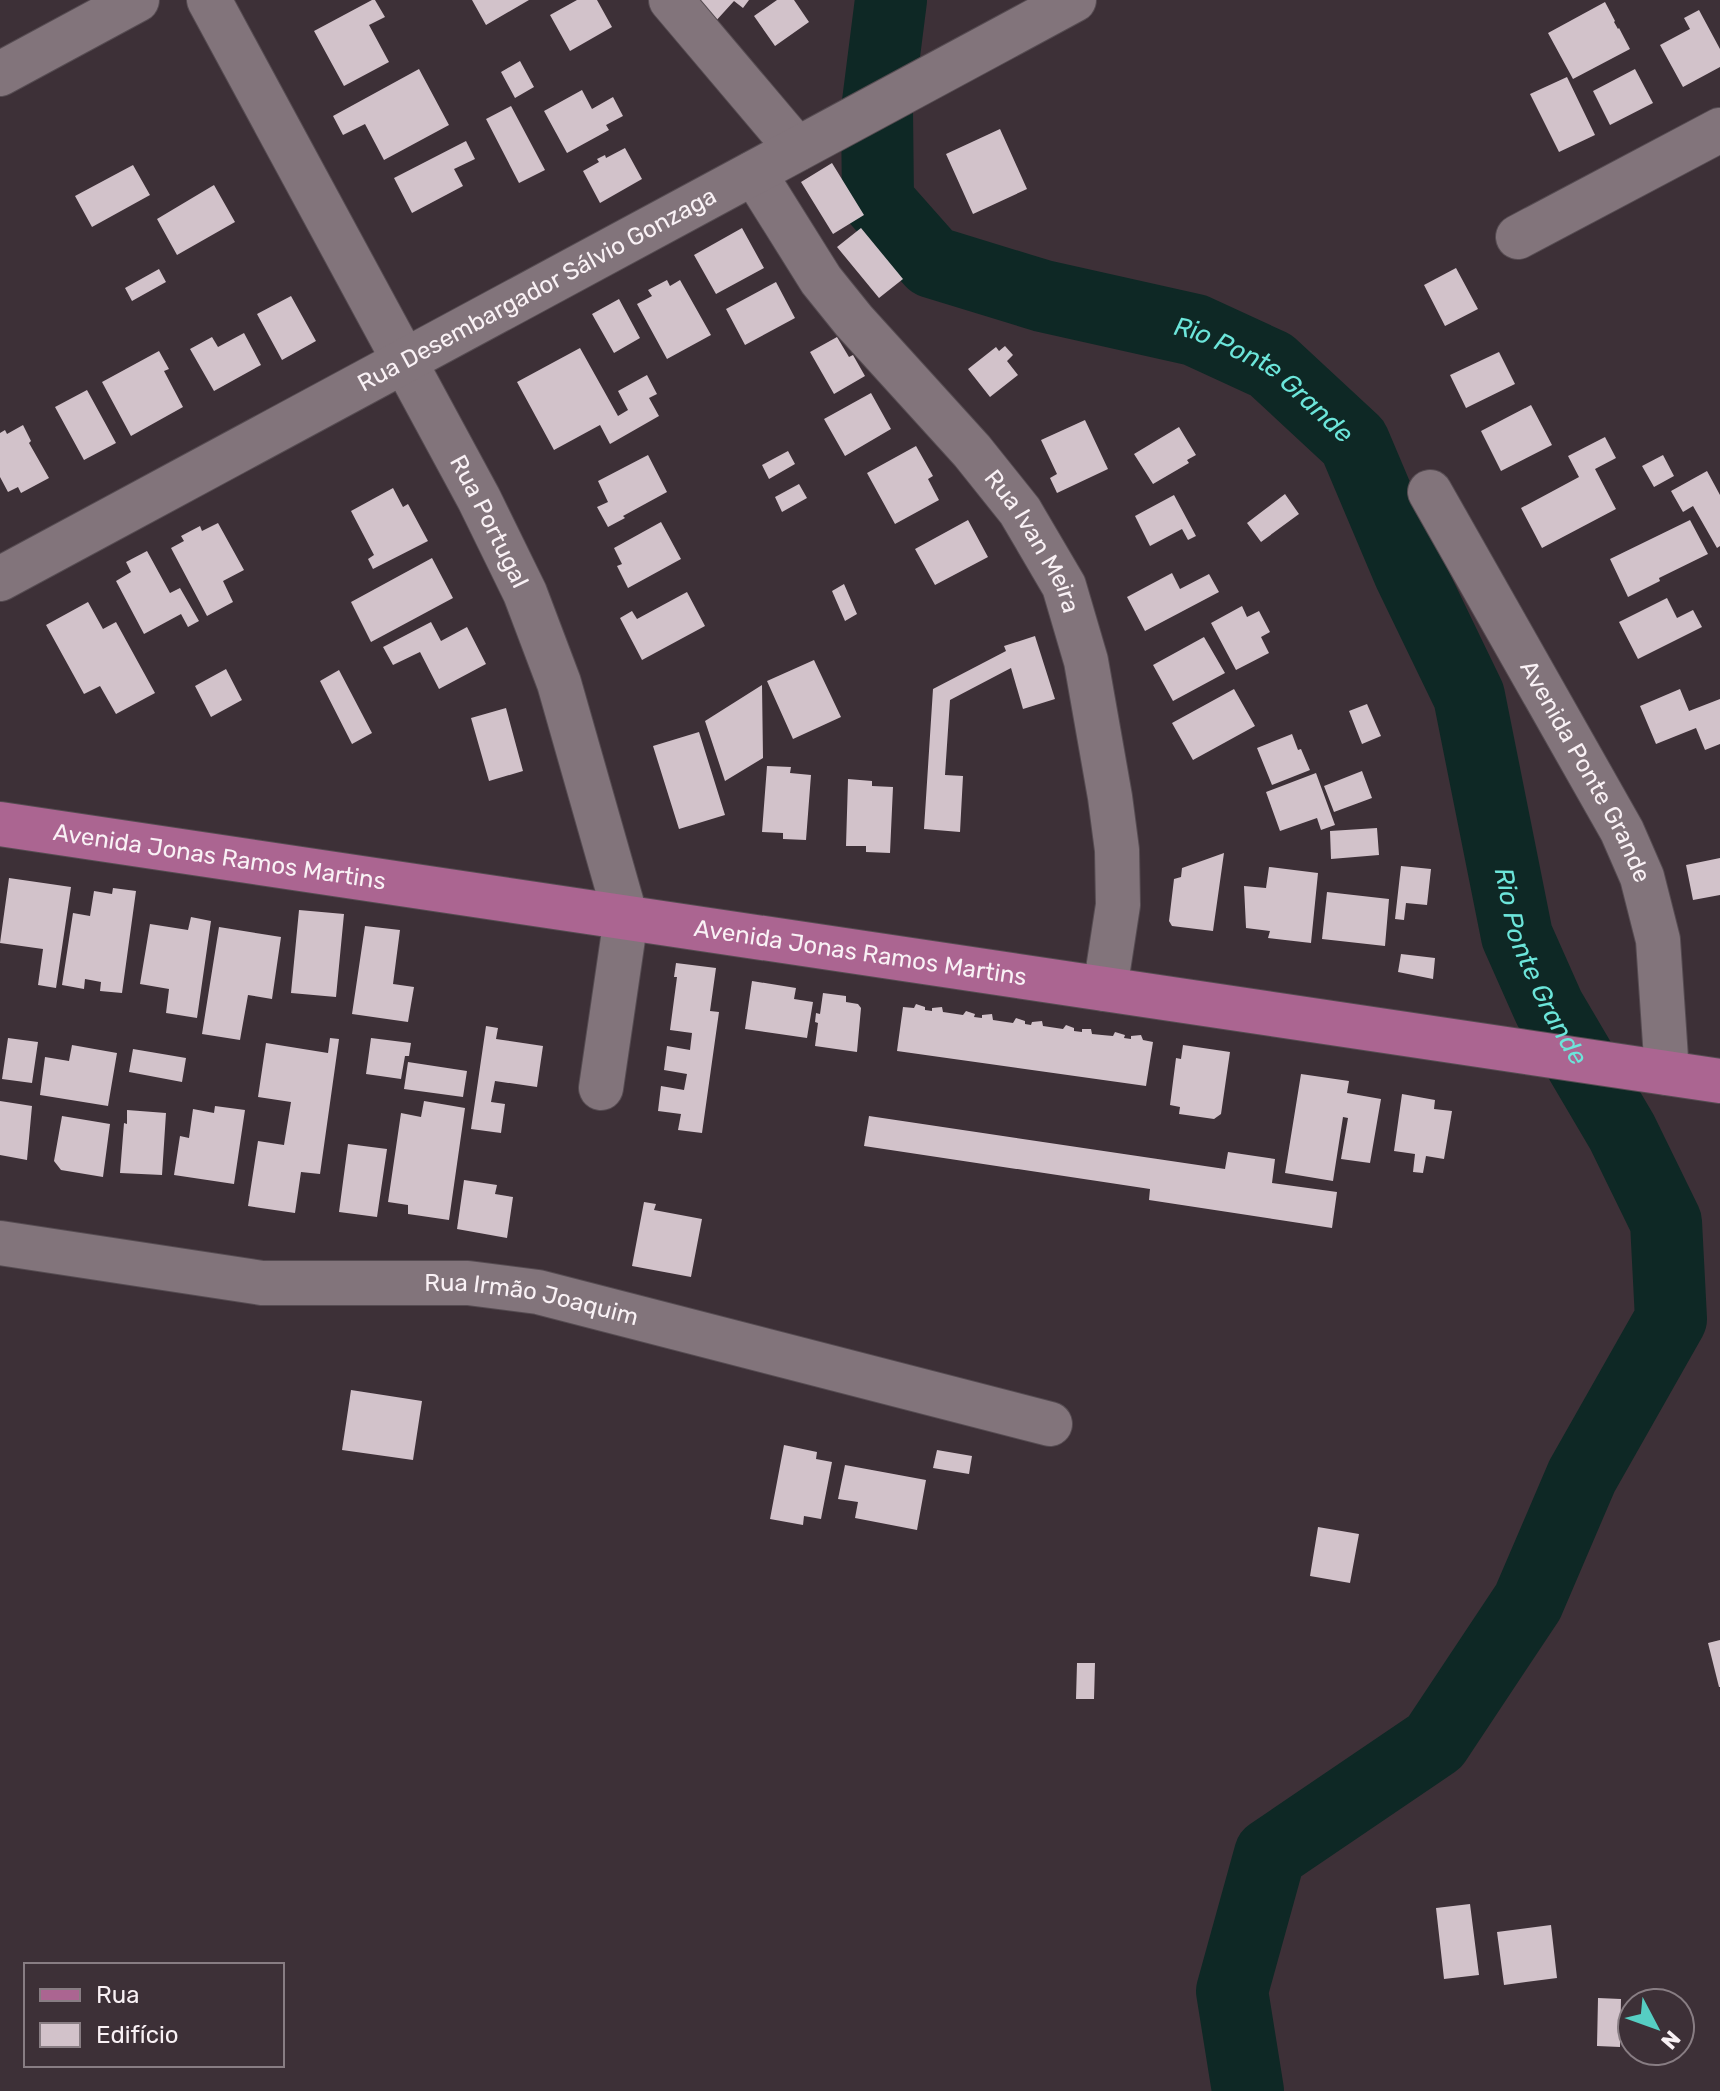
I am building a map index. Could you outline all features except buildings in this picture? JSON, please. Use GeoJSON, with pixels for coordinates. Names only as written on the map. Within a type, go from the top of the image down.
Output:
{"type":"FeatureCollection","features":[{"type":"Feature","properties":{"kind":"main road","name":"Avenida Jonas Ramos Martins"},"geometry":{"type":"LineString","coordinates":[[0,824],[1720,1081]]}},
{"type":"Feature","properties":{"kind":"street"},"geometry":{"type":"LineString","coordinates":[[0,74],[137,0]]}},
{"type":"Feature","properties":{"kind":"street","name":"Rua Portugal"},"geometry":{"type":"LineString","coordinates":[[209,0],[479,499],[525,593],[559,683],[626,918],[601,1088]]}},
{"type":"Feature","properties":{"kind":"street"},"geometry":{"type":"LineString","coordinates":[[671,0],[797,149]]}},
{"type":"Feature","properties":{"kind":"street","name":"Rua Desembargador Sálvio Gonzaga"},"geometry":{"type":"LineString","coordinates":[[0,579],[1074,0]]}},
{"type":"Feature","properties":{"kind":"street"},"geometry":{"type":"LineString","coordinates":[[1518,237],[1720,130]]}},
{"type":"Feature","properties":{"kind":"street","name":"Rua Ivan Meira"},"geometry":{"type":"LineString","coordinates":[[754,173],[821,280],[854,321],[972,451],[1020,511],[1064,586],[1086,661],[1117,850],[1118,905],[1105,989]]}},
{"type":"Feature","properties":{"kind":"street","name":"Avenida Ponte Grande"},"geometry":{"type":"LineString","coordinates":[[1430,492],[1622,831],[1642,877],[1658,940],[1667,1073]]}},
{"type":"Feature","properties":{"kind":"street","name":"Rua Irmão Joaquim"},"geometry":{"type":"LineString","coordinates":[[0,1243],[262,1283],[468,1283],[538,1292],[1050,1424]]}},
{"type":"Feature","properties":{"kind":"waterway","name":"Rio Ponte Grande"},"geometry":{"type":"LineString","coordinates":[[891,0],[877,110],[878,201],[932,262],[1043,296],[1195,330],[1271,365],[1354,442],[1409,572],[1469,696],[1517,936],[1549,1008],[1622,1132],[1666,1222],[1671,1319],[1582,1476],[1528,1602],[1435,1742],[1270,1854],[1232,1991],[1248,2091]]}}]}
